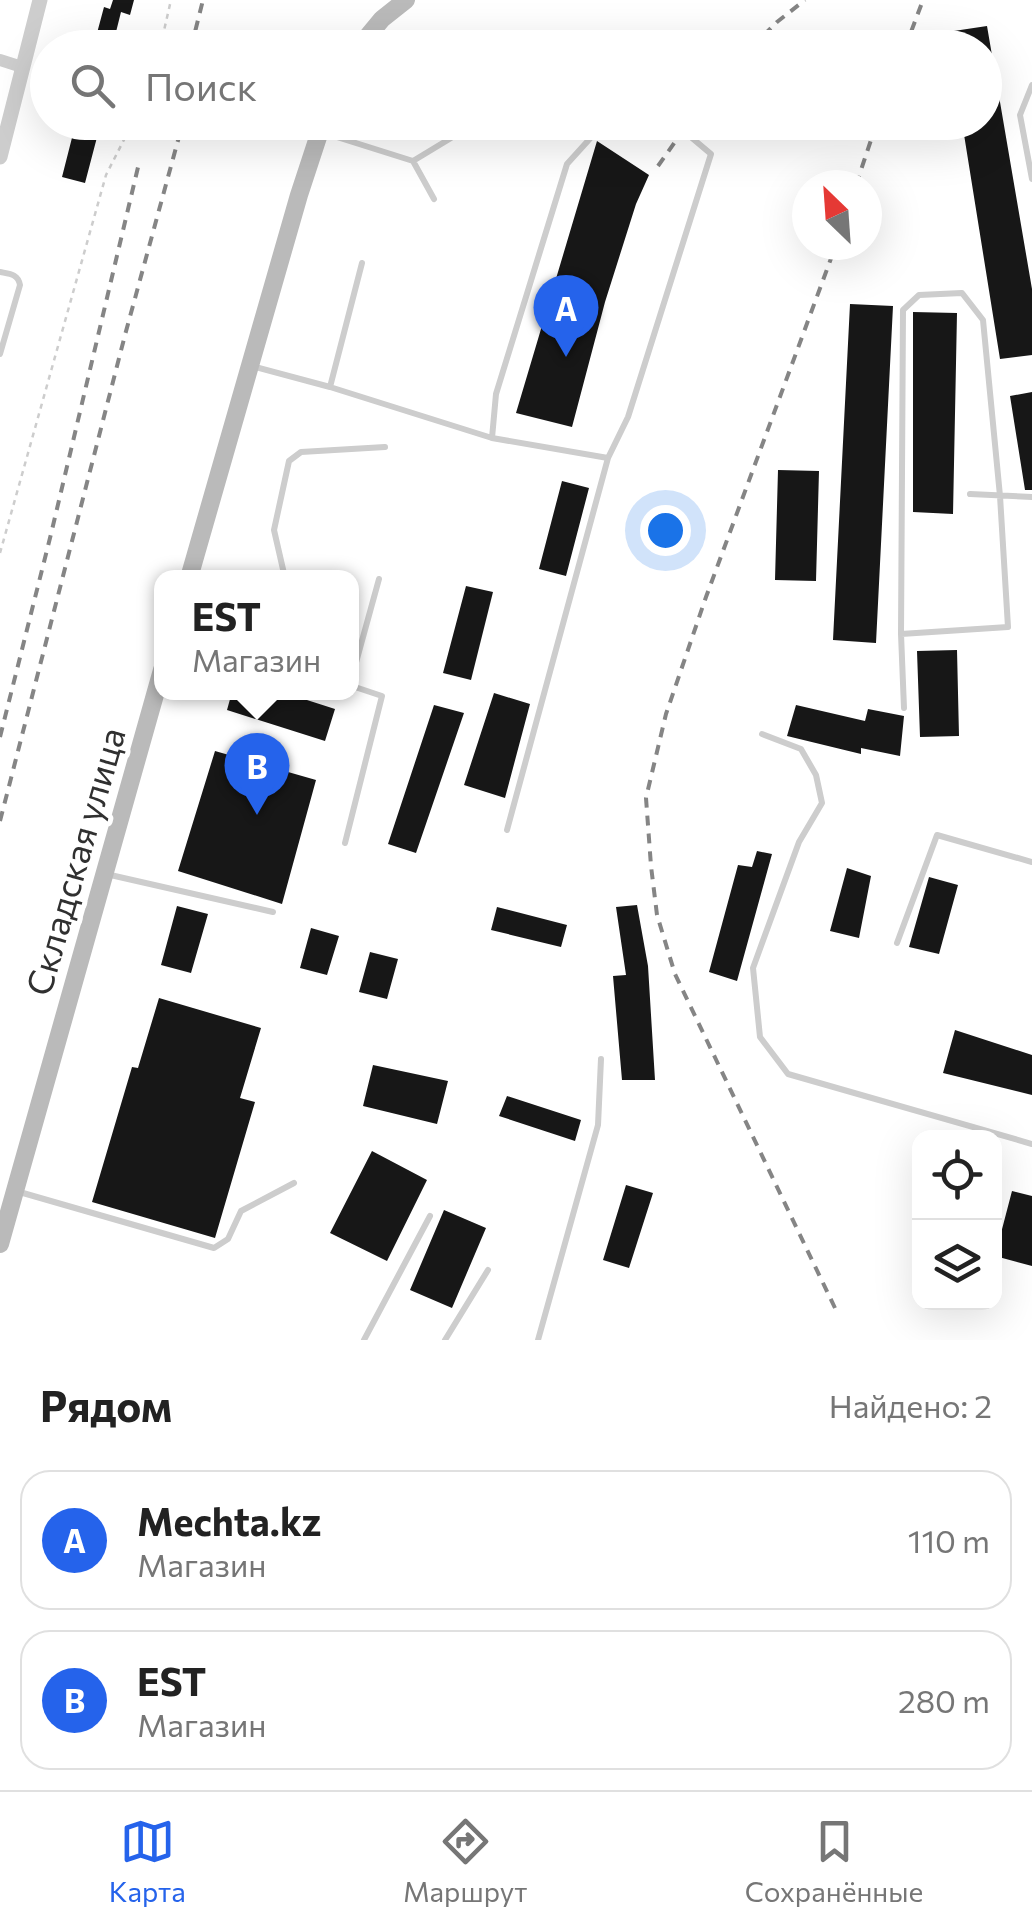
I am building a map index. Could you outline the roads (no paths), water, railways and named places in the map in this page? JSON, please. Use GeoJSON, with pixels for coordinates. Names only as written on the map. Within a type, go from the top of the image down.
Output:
{"type":"FeatureCollection","features":[{"type":"Feature","properties":{"kind":"main road"},"geometry":{"type":"LineString","coordinates":[[373,30],[403,1]]}},
{"type":"Feature","properties":{"kind":"main road"},"geometry":{"type":"LineString","coordinates":[[191,570],[317,140]]}},
{"type":"Feature","properties":{"kind":"main road","name":"Складская улица"},"geometry":{"type":"LineString","coordinates":[[0,1244],[154,698]]}},
{"type":"Feature","properties":{"kind":"street"},"geometry":{"type":"LineString","coordinates":[[32,30],[40,0]]}},
{"type":"Feature","properties":{"kind":"street"},"geometry":{"type":"LineString","coordinates":[[0,157],[30,37]]}},
{"type":"Feature","properties":{"kind":"street"},"geometry":{"type":"LineString","coordinates":[[0,60],[22,67]]}},
{"type":"Feature","properties":{"kind":"lane"},"geometry":{"type":"LineString","coordinates":[[1032,85],[1020,115],[1032,179]]}},
{"type":"Feature","properties":{"kind":"lane"},"geometry":{"type":"LineString","coordinates":[[358,140],[414,160],[434,199]]}},
{"type":"Feature","properties":{"kind":"lane"},"geometry":{"type":"LineString","coordinates":[[414,160],[448,140]]}},
{"type":"Feature","properties":{"kind":"lane"},"geometry":{"type":"LineString","coordinates":[[492,438],[496,394],[567,164],[588,140]]}},
{"type":"Feature","properties":{"kind":"lane"},"geometry":{"type":"LineString","coordinates":[[508,830],[608,458],[628,417],[710,154],[694,140]]}},
{"type":"Feature","properties":{"kind":"lane"},"geometry":{"type":"LineString","coordinates":[[330,387],[362,263]]}},
{"type":"Feature","properties":{"kind":"lane"},"geometry":{"type":"LineString","coordinates":[[0,272],[14,274],[20,285],[0,354]]}},
{"type":"Feature","properties":{"kind":"lane"},"geometry":{"type":"LineString","coordinates":[[900,634],[1008,627],[983,320],[962,294],[919,294],[903,310],[900,634],[904,708]]}},
{"type":"Feature","properties":{"kind":"lane"},"geometry":{"type":"LineString","coordinates":[[250,365],[492,438],[608,458]]}},
{"type":"Feature","properties":{"kind":"lane"},"geometry":{"type":"LineString","coordinates":[[284,570],[274,530],[289,461],[301,452],[384,447]]}},
{"type":"Feature","properties":{"kind":"lane"},"geometry":{"type":"LineString","coordinates":[[970,494],[1032,497]]}},
{"type":"Feature","properties":{"kind":"lane"},"geometry":{"type":"LineString","coordinates":[[359,652],[379,579]]}},
{"type":"Feature","properties":{"kind":"lane"},"geometry":{"type":"LineString","coordinates":[[346,844],[382,696],[359,688]]}},
{"type":"Feature","properties":{"kind":"lane"},"geometry":{"type":"LineString","coordinates":[[762,734],[801,749],[816,775],[822,803],[799,842],[753,968],[760,1036],[788,1074],[1032,1144]]}},
{"type":"Feature","properties":{"kind":"lane"},"geometry":{"type":"LineString","coordinates":[[898,942],[937,834],[1032,862]]}},
{"type":"Feature","properties":{"kind":"lane"},"geometry":{"type":"LineString","coordinates":[[104,874],[273,912]]}},
{"type":"Feature","properties":{"kind":"lane"},"geometry":{"type":"LineString","coordinates":[[538,1340],[598,1125],[601,1058]]}},
{"type":"Feature","properties":{"kind":"lane"},"geometry":{"type":"LineString","coordinates":[[15,1191],[214,1248],[228,1239],[241,1210],[294,1183]]}},
{"type":"Feature","properties":{"kind":"lane"},"geometry":{"type":"LineString","coordinates":[[364,1340],[430,1216]]}},
{"type":"Feature","properties":{"kind":"lane"},"geometry":{"type":"LineString","coordinates":[[445,1340],[488,1270]]}},
{"type":"Feature","properties":{"kind":"railway"},"geometry":{"type":"LineString","coordinates":[[196,30],[203,0]]}},
{"type":"Feature","properties":{"kind":"railway"},"geometry":{"type":"LineString","coordinates":[[769,30],[805,0]]}},
{"type":"Feature","properties":{"kind":"railway"},"geometry":{"type":"LineString","coordinates":[[912,30],[923,0]]}},
{"type":"Feature","properties":{"kind":"railway"},"geometry":{"type":"LineString","coordinates":[[0,821],[178,140]]}},
{"type":"Feature","properties":{"kind":"railway"},"geometry":{"type":"LineString","coordinates":[[658,166],[676,140]]}},
{"type":"Feature","properties":{"kind":"railway"},"geometry":{"type":"LineString","coordinates":[[861,170],[871,140]]}},
{"type":"Feature","properties":{"kind":"railway"},"geometry":{"type":"LineString","coordinates":[[0,737],[139,163]]}},
{"type":"Feature","properties":{"kind":"railway"},"geometry":{"type":"LineString","coordinates":[[830,260],[706,597],[666,714],[646,798],[657,915],[675,974],[835,1308]]}},
{"type":"Feature","properties":{"kind":"place","name":"Mechta.kz"},"geometry":{"type":"Point","coordinates":[566,357]}},
{"type":"Feature","properties":{"kind":"place","name":"EST"},"geometry":{"type":"Point","coordinates":[257,815]}}]}
